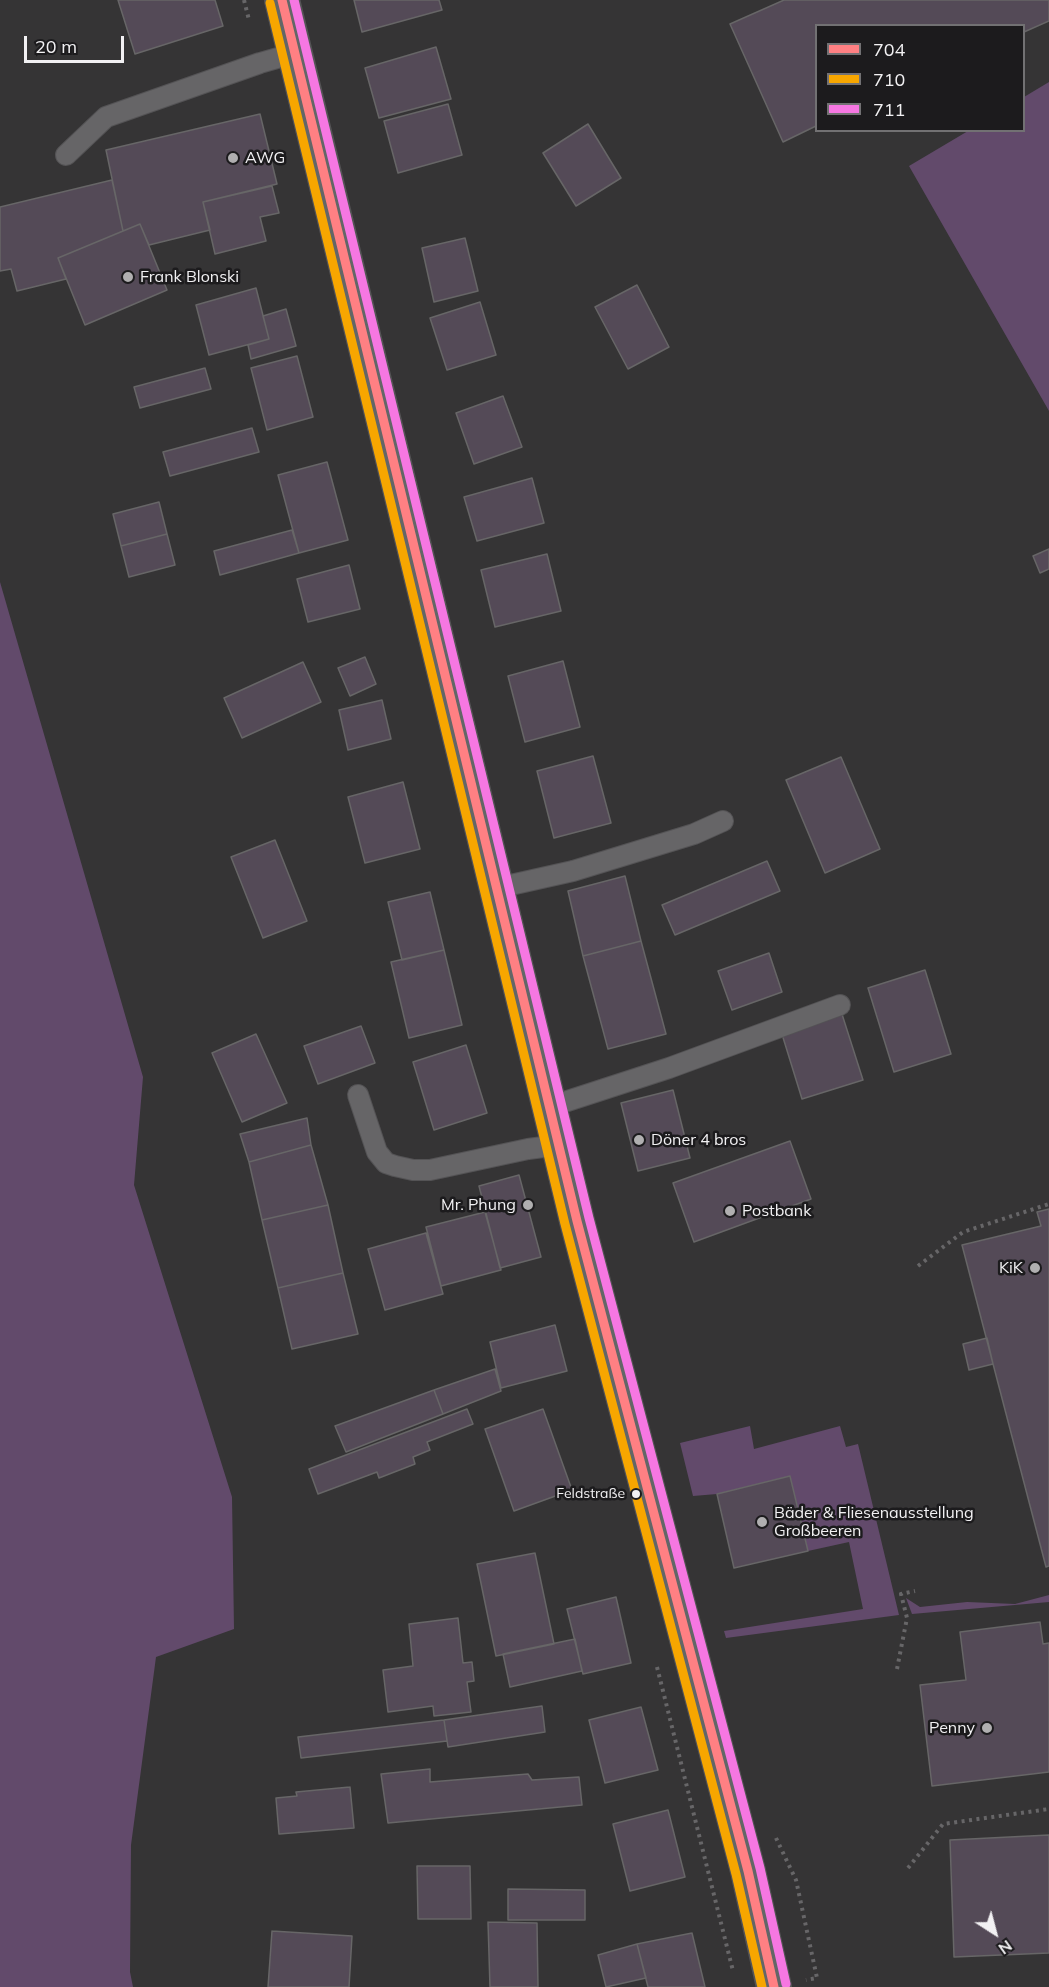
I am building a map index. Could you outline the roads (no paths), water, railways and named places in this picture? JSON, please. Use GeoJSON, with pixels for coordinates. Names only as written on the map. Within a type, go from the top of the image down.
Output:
{"type":"FeatureCollection","features":[{"type":"Feature","properties":{"kind":"street"},"geometry":{"type":"LineString","coordinates":[[282,0],[579,1231],[748,1872],[774,1987]]}},
{"type":"Feature","properties":{"kind":"lane"},"geometry":{"type":"LineString","coordinates":[[66,155],[106,117],[295,53]]}},
{"type":"Feature","properties":{"kind":"lane"},"geometry":{"type":"LineString","coordinates":[[497,888],[573,871],[694,834],[723,821]]}},
{"type":"Feature","properties":{"kind":"lane"},"geometry":{"type":"LineString","coordinates":[[549,1107],[669,1068],[840,1005]]}},
{"type":"Feature","properties":{"kind":"lane"},"geometry":{"type":"LineString","coordinates":[[358,1095],[377,1152],[395,1166],[413,1170],[430,1170],[559,1145]]}},
{"type":"Feature","properties":{"kind":"place","name":"AWG"},"geometry":{"type":"Point","coordinates":[233,158]}},
{"type":"Feature","properties":{"kind":"place","name":"Frank Blonski"},"geometry":{"type":"Point","coordinates":[128,277]}},
{"type":"Feature","properties":{"kind":"place","name":"Döner 4 bros"},"geometry":{"type":"Point","coordinates":[639,1140]}},
{"type":"Feature","properties":{"kind":"place","name":"Mr. Phung"},"geometry":{"type":"Point","coordinates":[528,1205]}},
{"type":"Feature","properties":{"kind":"place","name":"Postbank"},"geometry":{"type":"Point","coordinates":[730,1211]}},
{"type":"Feature","properties":{"kind":"place","name":"KiK"},"geometry":{"type":"Point","coordinates":[1035,1268]}},
{"type":"Feature","properties":{"kind":"place","name":"Feldstraße"},"geometry":{"type":"Point","coordinates":[636,1494]}},
{"type":"Feature","properties":{"kind":"place","name":"Bäder & Fliesenausstellung Großbeeren"},"geometry":{"type":"Point","coordinates":[762,1522]}},
{"type":"Feature","properties":{"kind":"place","name":"Penny"},"geometry":{"type":"Point","coordinates":[987,1728]}}]}
